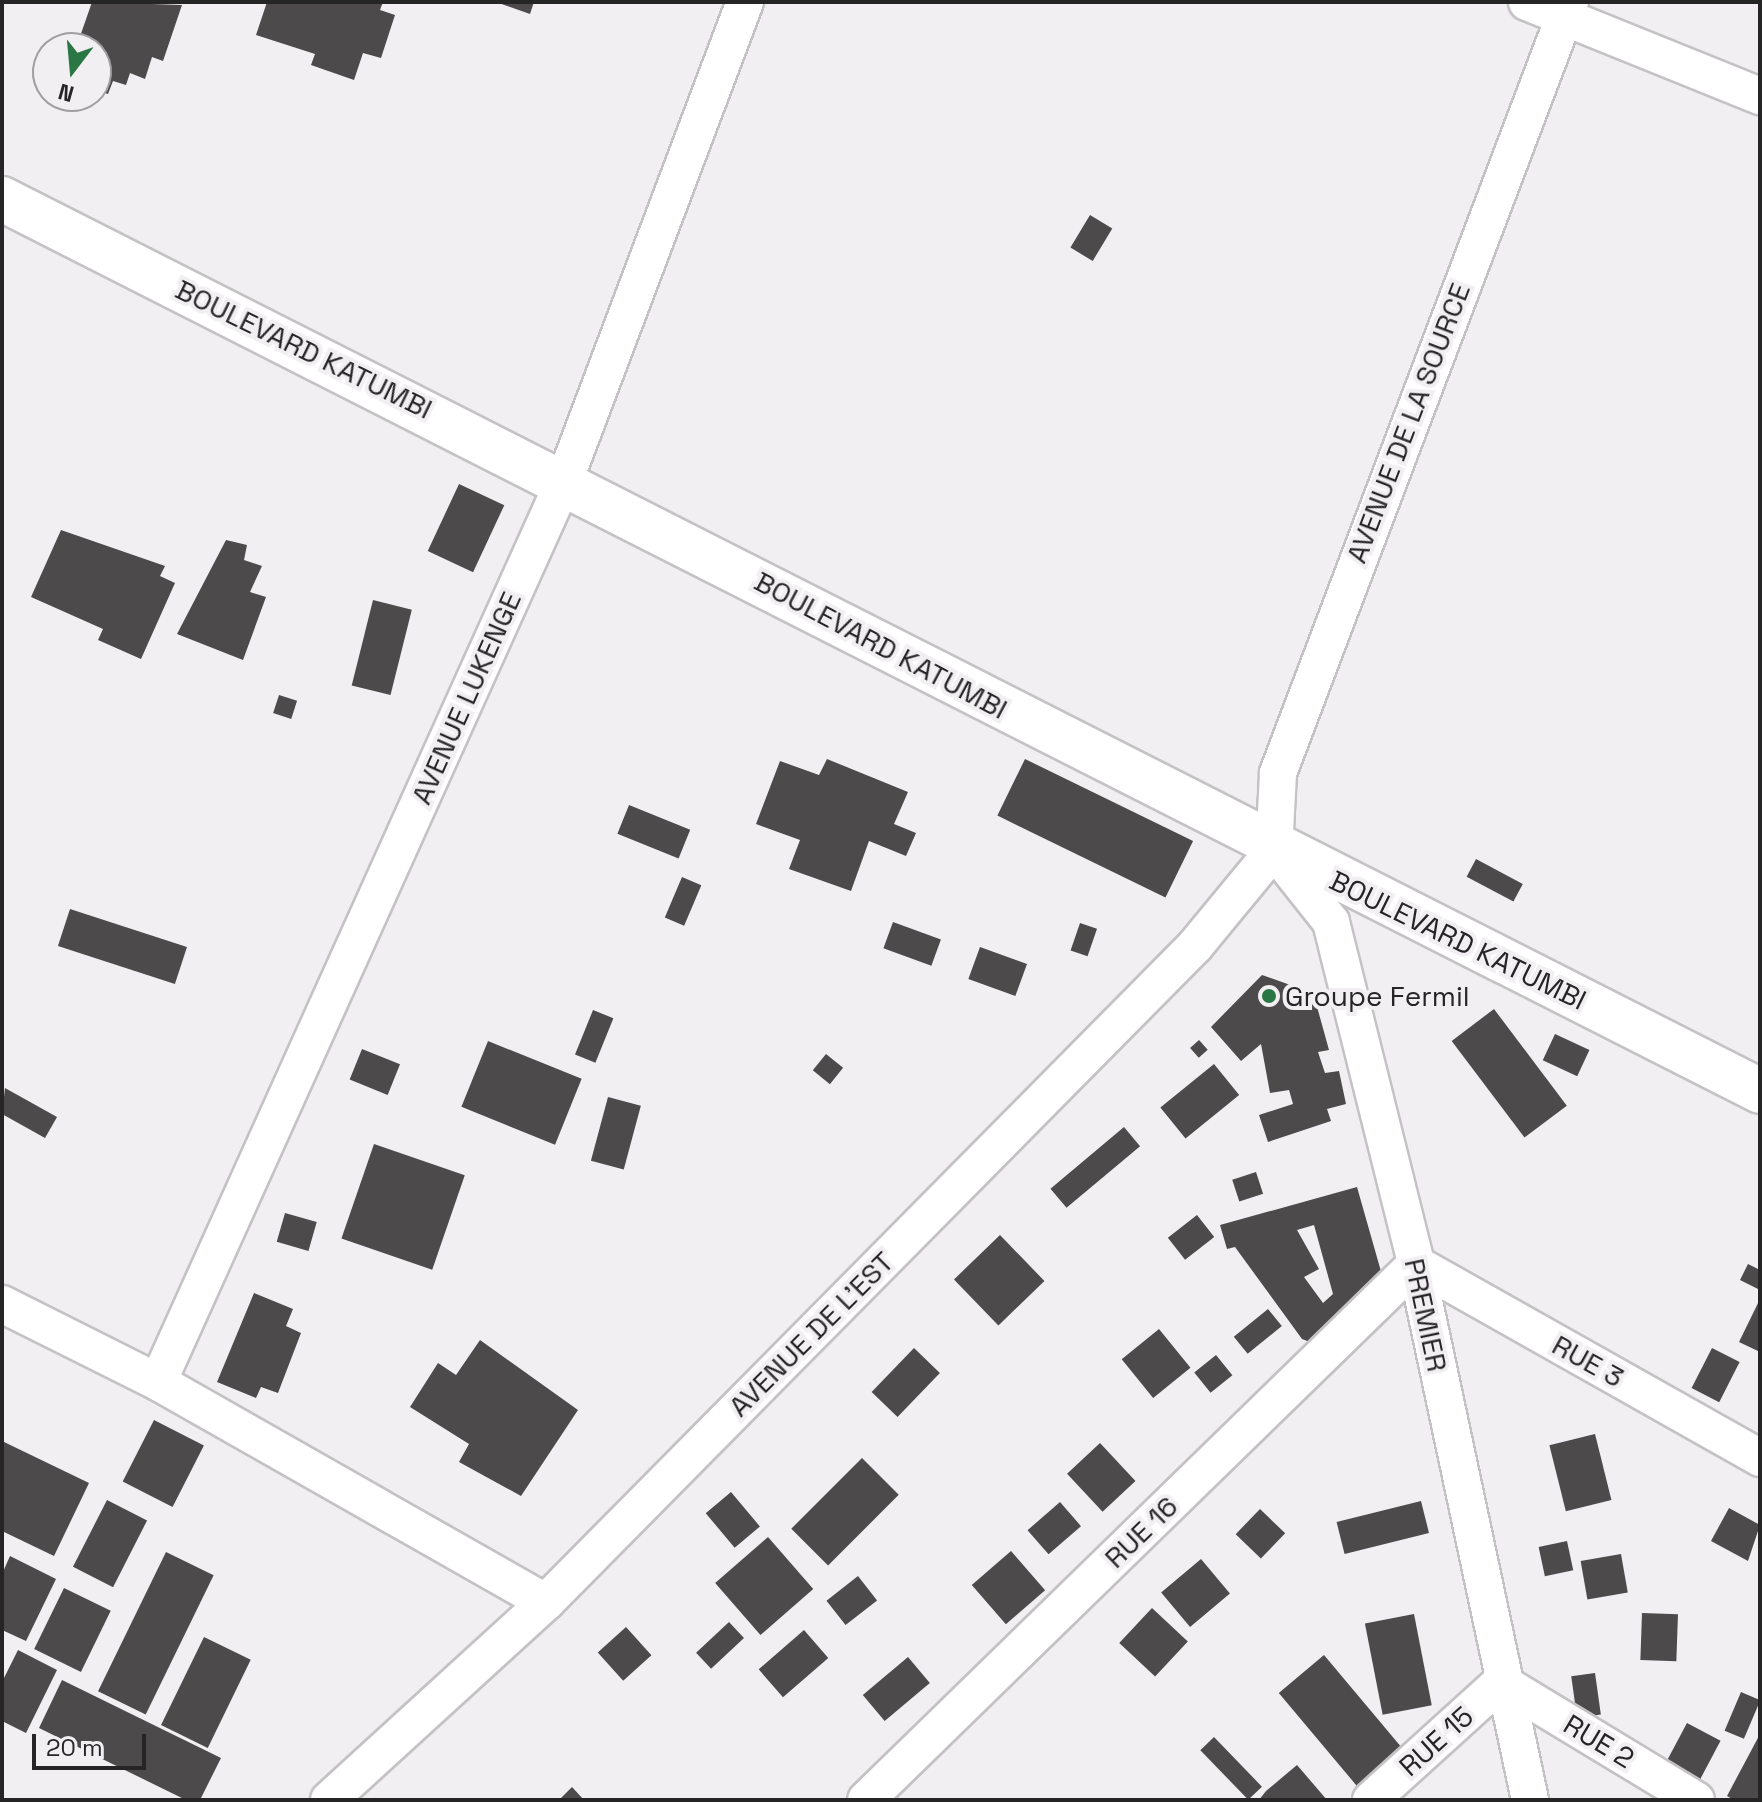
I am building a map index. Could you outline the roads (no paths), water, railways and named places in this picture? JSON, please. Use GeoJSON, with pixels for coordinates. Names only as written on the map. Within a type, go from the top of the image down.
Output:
{"type":"FeatureCollection","features":[{"type":"Feature","properties":{"kind":"street","name":"AVENUE LUKENGE"},"geometry":{"type":"LineString","coordinates":[[158,1382],[565,479],[745,2]]}},
{"type":"Feature","properties":{"kind":"street"},"geometry":{"type":"LineString","coordinates":[[1527,2],[1567,10],[1760,96]]}},
{"type":"Feature","properties":{"kind":"street","name":"AVENUE DE LA SOURCE"},"geometry":{"type":"LineString","coordinates":[[1274,850],[1278,773],[1567,10]]}},
{"type":"Feature","properties":{"kind":"street","name":"BOULEVARD KATUMBI"},"geometry":{"type":"LineString","coordinates":[[2,199],[565,479],[1274,850],[1760,1091]]}},
{"type":"Feature","properties":{"kind":"street","name":"PREMIER"},"geometry":{"type":"LineString","coordinates":[[1274,850],[1331,922],[1416,1264],[1501,1682],[1530,1800]]}},
{"type":"Feature","properties":{"kind":"street","name":"AVENUE DE L'EST"},"geometry":{"type":"LineString","coordinates":[[329,1800],[546,1602],[1195,946],[1274,850]]}},
{"type":"Feature","properties":{"kind":"street","name":"RUE 3"},"geometry":{"type":"LineString","coordinates":[[1416,1264],[1760,1458]]}},
{"type":"Feature","properties":{"kind":"street","name":"RUE 16"},"geometry":{"type":"LineString","coordinates":[[866,1800],[1416,1264]]}},
{"type":"Feature","properties":{"kind":"street"},"geometry":{"type":"LineString","coordinates":[[2,1304],[158,1382],[546,1602]]}},
{"type":"Feature","properties":{"kind":"street","name":"RUE 15"},"geometry":{"type":"LineString","coordinates":[[1371,1800],[1501,1682]]}},
{"type":"Feature","properties":{"kind":"street","name":"RUE 2"},"geometry":{"type":"LineString","coordinates":[[1501,1682],[1696,1800]]}},
{"type":"Feature","properties":{"kind":"place","name":"Groupe Fermil"},"geometry":{"type":"Point","coordinates":[1269,996]}}]}
